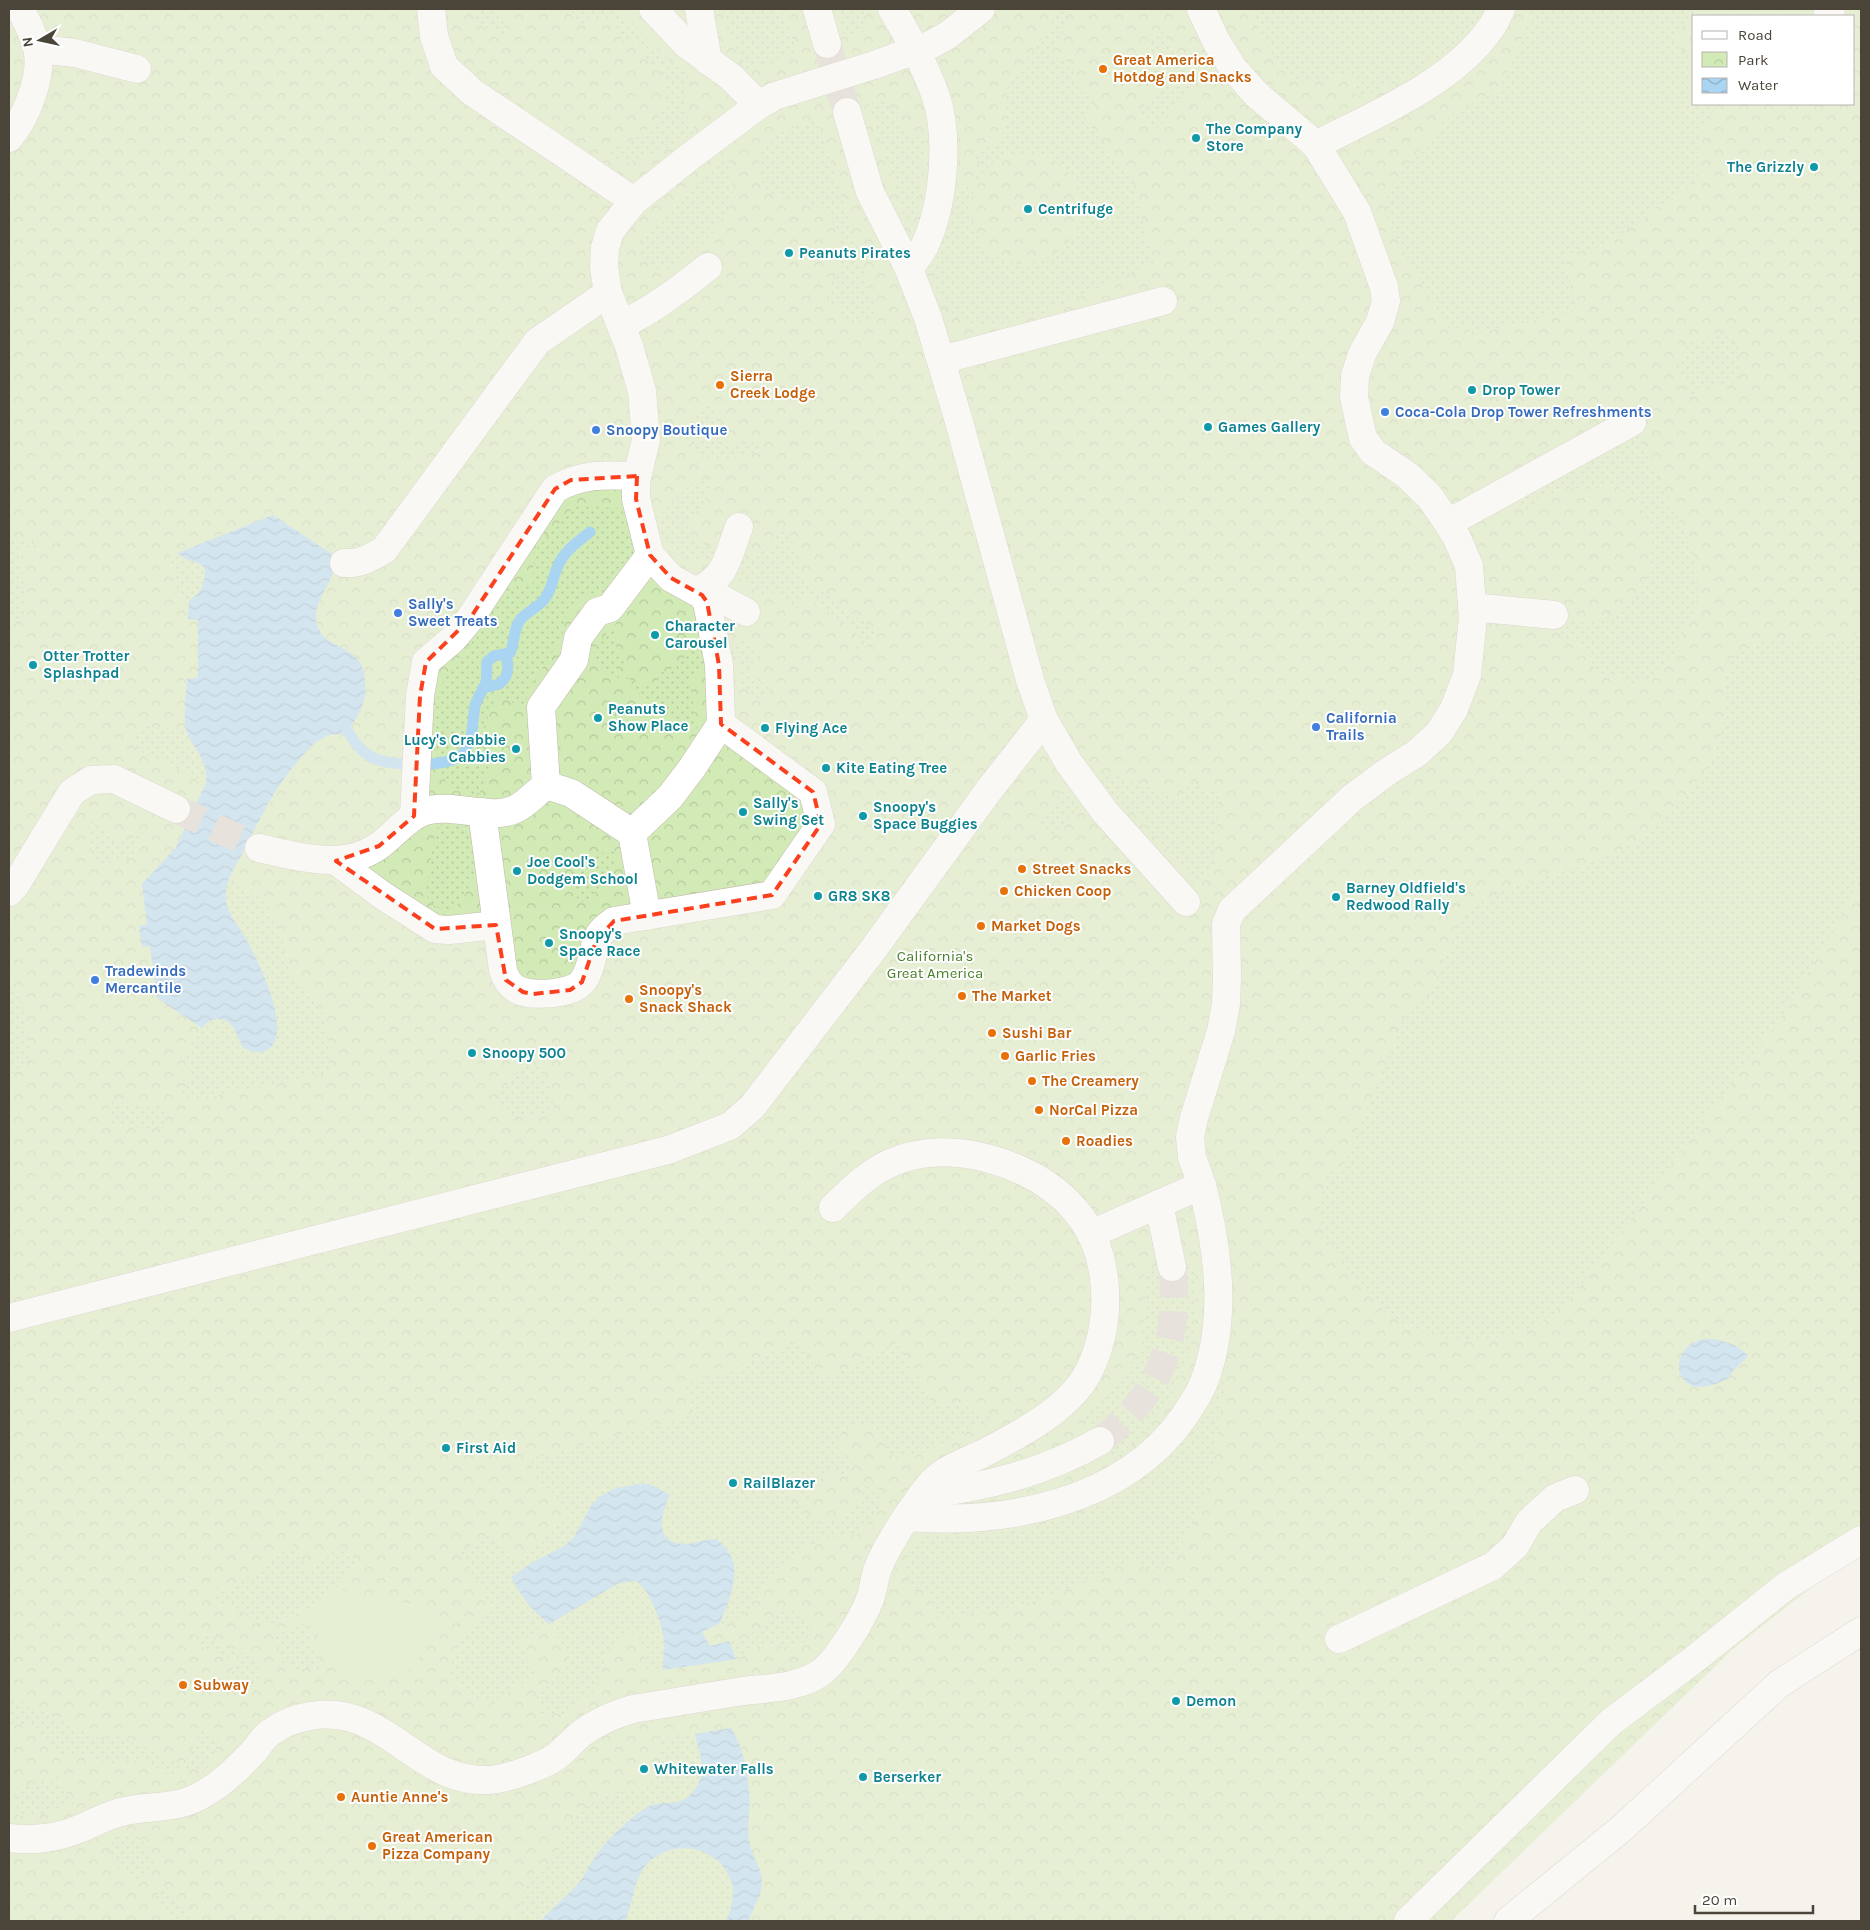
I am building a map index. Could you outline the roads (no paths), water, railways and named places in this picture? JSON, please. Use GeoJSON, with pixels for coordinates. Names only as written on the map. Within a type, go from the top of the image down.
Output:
{"type":"FeatureCollection","features":[{"type":"Feature","properties":{"kind":"street"},"geometry":{"type":"LineString","coordinates":[[9,138],[28,107],[38,70],[38,49],[20,9]]}},
{"type":"Feature","properties":{"kind":"street"},"geometry":{"type":"LineString","coordinates":[[430,9],[434,36],[444,66],[472,92],[634,201]]}},
{"type":"Feature","properties":{"kind":"street"},"geometry":{"type":"LineString","coordinates":[[654,9],[686,44],[731,78],[767,100]]}},
{"type":"Feature","properties":{"kind":"street"},"geometry":{"type":"LineString","coordinates":[[699,9],[708,61]]}},
{"type":"Feature","properties":{"kind":"street"},"geometry":{"type":"LineString","coordinates":[[817,9],[827,44]]}},
{"type":"Feature","properties":{"kind":"street"},"geometry":{"type":"LineString","coordinates":[[892,9],[916,51],[935,95],[942,120],[941,178],[932,226],[924,247],[909,269]]}},
{"type":"Feature","properties":{"kind":"street"},"geometry":{"type":"LineString","coordinates":[[632,834],[670,797],[721,724],[718,664],[707,602],[696,591],[671,578],[650,555],[636,499],[636,481],[646,440],[645,415],[637,369],[608,292],[604,267],[605,248],[610,231],[634,201],[767,100],[916,51],[948,35],[981,9]]}},
{"type":"Feature","properties":{"kind":"street"},"geometry":{"type":"LineString","coordinates":[[907,1517],[957,1519],[994,1516],[1063,1501],[1090,1491],[1138,1465],[1158,1448],[1174,1430],[1204,1384],[1212,1356],[1216,1323],[1217,1266],[1213,1232],[1202,1185],[1192,1157],[1190,1137],[1221,1031],[1226,1004],[1226,924],[1232,910],[1247,895],[1352,798],[1417,752],[1439,733],[1454,708],[1467,675],[1472,607],[1469,566],[1457,538],[1429,496],[1407,475],[1373,452],[1363,438],[1354,397],[1355,376],[1362,354],[1384,312],[1386,301],[1384,288],[1357,212],[1316,145],[1256,94],[1233,68],[1216,41],[1201,9]]}},
{"type":"Feature","properties":{"kind":"street"},"geometry":{"type":"LineString","coordinates":[[1316,145],[1420,92],[1475,49],[1491,28],[1501,9]]}},
{"type":"Feature","properties":{"kind":"street"},"geometry":{"type":"LineString","coordinates":[[38,49],[75,53],[137,69]]}},
{"type":"Feature","properties":{"kind":"street"},"geometry":{"type":"LineString","coordinates":[[847,112],[870,192],[909,269],[928,318],[1008,603],[1044,720],[1069,763],[1099,804],[1186,902]]}},
{"type":"Feature","properties":{"kind":"street"},"geometry":{"type":"LineString","coordinates":[[621,324],[643,314],[663,301],[708,267]]}},
{"type":"Feature","properties":{"kind":"street"},"geometry":{"type":"LineString","coordinates":[[344,563],[356,564],[384,550],[537,342],[608,292]]}},
{"type":"Feature","properties":{"kind":"street"},"geometry":{"type":"LineString","coordinates":[[941,360],[1163,300]]}},
{"type":"Feature","properties":{"kind":"street"},"geometry":{"type":"LineString","coordinates":[[1448,523],[1632,422]]}},
{"type":"Feature","properties":{"kind":"street"},"geometry":{"type":"LineString","coordinates":[[414,816],[420,696],[426,662],[453,639],[469,620],[555,489],[571,480],[588,476],[637,476]]}},
{"type":"Feature","properties":{"kind":"street"},"geometry":{"type":"LineString","coordinates":[[696,591],[713,582],[719,575],[724,567],[739,527]]}},
{"type":"Feature","properties":{"kind":"street"},"geometry":{"type":"LineString","coordinates":[[546,785],[541,707],[574,660],[578,638],[597,612],[610,608],[650,555]]}},
{"type":"Feature","properties":{"kind":"street"},"geometry":{"type":"LineString","coordinates":[[696,591],[718,597],[746,612]]}},
{"type":"Feature","properties":{"kind":"street"},"geometry":{"type":"LineString","coordinates":[[1472,607],[1554,615]]}},
{"type":"Feature","properties":{"kind":"street"},"geometry":{"type":"LineString","coordinates":[[9,1318],[668,1150],[730,1126],[752,1108],[872,951],[989,790],[1044,720]]}},
{"type":"Feature","properties":{"kind":"street"},"geometry":{"type":"LineString","coordinates":[[482,812],[496,925],[506,980],[513,988],[523,992],[551,994],[570,990],[582,982],[588,970],[596,941],[602,930],[614,921],[772,895],[821,824],[813,792],[721,724]]}},
{"type":"Feature","properties":{"kind":"street"},"geometry":{"type":"LineString","coordinates":[[9,892],[15,886],[72,792],[92,780],[114,779],[176,809]]}},
{"type":"Feature","properties":{"kind":"street"},"geometry":{"type":"LineString","coordinates":[[259,848],[336,862],[356,857],[379,846],[414,816],[426,810],[454,808],[482,812],[509,812],[519,807],[546,785]]}},
{"type":"Feature","properties":{"kind":"street"},"geometry":{"type":"LineString","coordinates":[[546,785],[571,793],[632,834],[647,916]]}},
{"type":"Feature","properties":{"kind":"street"},"geometry":{"type":"LineString","coordinates":[[336,862],[435,929],[449,930],[496,925]]}},
{"type":"Feature","properties":{"kind":"street"},"geometry":{"type":"LineString","coordinates":[[9,1838],[34,1839],[57,1836],[78,1830],[124,1811],[180,1805],[205,1793],[231,1774],[270,1732],[288,1722],[310,1716],[338,1716],[364,1722],[389,1735],[430,1765],[447,1774],[469,1780],[497,1779],[525,1771],[556,1757],[582,1733],[618,1713],[794,1684],[808,1680],[820,1673],[834,1661],[870,1599],[877,1572],[886,1551],[922,1495],[946,1471],[983,1453],[1048,1416],[1072,1396],[1088,1373],[1098,1349],[1105,1320],[1105,1290],[1100,1260],[1091,1234],[1077,1212],[1058,1193],[1034,1176],[1005,1163],[974,1155],[948,1152],[923,1153],[900,1159],[871,1174],[833,1208]]}},
{"type":"Feature","properties":{"kind":"street"},"geometry":{"type":"LineString","coordinates":[[1091,1234],[1202,1185]]}},
{"type":"Feature","properties":{"kind":"street"},"geometry":{"type":"LineString","coordinates":[[1159,1204],[1172,1267]]}},
{"type":"Feature","properties":{"kind":"street"},"geometry":{"type":"LineString","coordinates":[[922,1495],[956,1490],[1020,1476],[1053,1464],[1100,1441]]}},
{"type":"Feature","properties":{"kind":"street"},"geometry":{"type":"LineString","coordinates":[[1339,1640],[1493,1566],[1515,1546],[1528,1522],[1555,1498],[1575,1490]]}},
{"type":"Feature","properties":{"kind":"street"},"geometry":{"type":"LineString","coordinates":[[1408,1921],[1611,1722],[1692,1661],[1786,1586],[1861,1540]]}},
{"type":"Feature","properties":{"kind":"street"},"geometry":{"type":"LineString","coordinates":[[1508,1921],[1621,1829],[1779,1684],[1861,1631]]}},
{"type":"Feature","properties":{"kind":"water"},"geometry":{"type":"Polygon","coordinates":[[[273,515],[335,556],[332,575],[317,607],[317,624],[321,633],[327,639],[351,653],[358,660],[363,669],[365,693],[360,712],[350,728],[341,734],[331,735],[318,741],[290,771],[264,811],[227,885],[226,902],[228,908],[264,976],[275,1010],[277,1026],[275,1039],[269,1049],[263,1052],[256,1052],[244,1048],[229,1022],[219,1019],[211,1020],[202,1028],[157,998],[150,946],[142,947],[139,926],[147,925],[142,884],[176,847],[206,783],[205,766],[186,730],[185,719],[187,679],[198,678],[198,620],[188,619],[189,601],[202,587],[205,568],[198,563],[185,559],[178,553],[273,515]]]}},
{"type":"Feature","properties":{"kind":"water"},"geometry":{"type":"Polygon","coordinates":[[[1712,1339],[1732,1344],[1748,1356],[1733,1371],[1730,1377],[1712,1385],[1698,1387],[1688,1383],[1681,1376],[1679,1367],[1681,1357],[1687,1348],[1697,1341],[1712,1339]]]}},
{"type":"Feature","properties":{"kind":"water"},"geometry":{"type":"Polygon","coordinates":[[[638,1484],[650,1484],[670,1495],[662,1519],[662,1526],[667,1539],[684,1544],[716,1539],[726,1548],[732,1558],[734,1578],[732,1589],[720,1623],[702,1632],[710,1646],[729,1641],[736,1659],[663,1670],[664,1644],[661,1625],[646,1591],[636,1581],[619,1583],[549,1624],[523,1597],[511,1577],[530,1564],[564,1546],[574,1537],[592,1504],[599,1497],[613,1489],[638,1484]]]}},
{"type":"Feature","properties":{"kind":"water"},"geometry":{"type":"Polygon","coordinates":[[[731,1728],[739,1742],[746,1767],[749,1798],[749,1838],[751,1850],[762,1881],[759,1897],[748,1921],[726,1921],[733,1893],[727,1871],[708,1854],[684,1848],[660,1854],[644,1868],[637,1882],[625,1921],[541,1921],[583,1877],[602,1848],[625,1824],[651,1805],[683,1800],[695,1789],[699,1782],[702,1768],[695,1734],[731,1728]]]}},
{"type":"Feature","properties":{"kind":"waterway"},"geometry":{"type":"LineString","coordinates":[[347,730],[365,753],[381,761],[406,764],[433,764],[446,762],[463,753],[471,737],[476,703],[486,682],[487,662],[494,656],[510,653],[516,628],[520,620],[546,597],[563,557],[590,532]]}},
{"type":"Feature","properties":{"kind":"waterway"},"geometry":{"type":"LineString","coordinates":[[483,688],[499,684],[505,678],[508,667],[506,655]]}},
{"type":"Feature","properties":{"kind":"tunnel"},"geometry":{"type":"LineString","coordinates":[[827,44],[847,112]]}},
{"type":"Feature","properties":{"kind":"tunnel"},"geometry":{"type":"LineString","coordinates":[[176,809],[259,848]]}},
{"type":"Feature","properties":{"kind":"tunnel"},"geometry":{"type":"LineString","coordinates":[[1100,1441],[1137,1405],[1151,1386],[1162,1365],[1169,1343],[1173,1319],[1172,1267]]}},
{"type":"Feature","properties":{"kind":"place","name":"Great America Hotdog and Snacks"},"geometry":{"type":"Point","coordinates":[1103,69]}},
{"type":"Feature","properties":{"kind":"place","name":"The Company Store"},"geometry":{"type":"Point","coordinates":[1196,138]}},
{"type":"Feature","properties":{"kind":"place","name":"The Grizzly"},"geometry":{"type":"Point","coordinates":[1814,167]}},
{"type":"Feature","properties":{"kind":"place","name":"Centrifuge"},"geometry":{"type":"Point","coordinates":[1028,209]}},
{"type":"Feature","properties":{"kind":"place","name":"Peanuts Pirates"},"geometry":{"type":"Point","coordinates":[789,253]}},
{"type":"Feature","properties":{"kind":"place","name":"Sierra Creek Lodge"},"geometry":{"type":"Point","coordinates":[720,385]}},
{"type":"Feature","properties":{"kind":"place","name":"Drop Tower"},"geometry":{"type":"Point","coordinates":[1472,390]}},
{"type":"Feature","properties":{"kind":"place","name":"Coca-Cola Drop Tower Refreshments"},"geometry":{"type":"Point","coordinates":[1385,412]}},
{"type":"Feature","properties":{"kind":"place","name":"Games Gallery"},"geometry":{"type":"Point","coordinates":[1208,427]}},
{"type":"Feature","properties":{"kind":"place","name":"Snoopy Boutique"},"geometry":{"type":"Point","coordinates":[596,430]}},
{"type":"Feature","properties":{"kind":"place","name":"Sally's Sweet Treats"},"geometry":{"type":"Point","coordinates":[398,613]}},
{"type":"Feature","properties":{"kind":"place","name":"Character Carousel"},"geometry":{"type":"Point","coordinates":[655,635]}},
{"type":"Feature","properties":{"kind":"place","name":"Otter Trotter Splashpad"},"geometry":{"type":"Point","coordinates":[33,665]}},
{"type":"Feature","properties":{"kind":"place","name":"Peanuts Show Place"},"geometry":{"type":"Point","coordinates":[598,718]}},
{"type":"Feature","properties":{"kind":"place","name":"California Trails"},"geometry":{"type":"Point","coordinates":[1316,727]}},
{"type":"Feature","properties":{"kind":"place","name":"Flying Ace"},"geometry":{"type":"Point","coordinates":[765,728]}},
{"type":"Feature","properties":{"kind":"place","name":"Lucy's Crabbie Cabbies"},"geometry":{"type":"Point","coordinates":[516,749]}},
{"type":"Feature","properties":{"kind":"place","name":"Kite Eating Tree"},"geometry":{"type":"Point","coordinates":[826,768]}},
{"type":"Feature","properties":{"kind":"place","name":"Sally's Swing Set"},"geometry":{"type":"Point","coordinates":[743,812]}},
{"type":"Feature","properties":{"kind":"place","name":"Snoopy's Space Buggies"},"geometry":{"type":"Point","coordinates":[863,816]}},
{"type":"Feature","properties":{"kind":"place","name":"Street Snacks"},"geometry":{"type":"Point","coordinates":[1022,869]}},
{"type":"Feature","properties":{"kind":"place","name":"Joe Cool's Dodgem School"},"geometry":{"type":"Point","coordinates":[517,871]}},
{"type":"Feature","properties":{"kind":"place","name":"Chicken Coop"},"geometry":{"type":"Point","coordinates":[1004,891]}},
{"type":"Feature","properties":{"kind":"place","name":"GR8 SK8"},"geometry":{"type":"Point","coordinates":[818,896]}},
{"type":"Feature","properties":{"kind":"place","name":"Barney Oldfield's Redwood Rally"},"geometry":{"type":"Point","coordinates":[1336,897]}},
{"type":"Feature","properties":{"kind":"place","name":"Market Dogs"},"geometry":{"type":"Point","coordinates":[981,926]}},
{"type":"Feature","properties":{"kind":"place","name":"Snoopy's Space Race"},"geometry":{"type":"Point","coordinates":[549,943]}},
{"type":"Feature","properties":{"kind":"place","name":"Tradewinds Mercantile"},"geometry":{"type":"Point","coordinates":[95,980]}},
{"type":"Feature","properties":{"kind":"place","name":"The Market"},"geometry":{"type":"Point","coordinates":[962,996]}},
{"type":"Feature","properties":{"kind":"place","name":"Snoopy's Snack Shack"},"geometry":{"type":"Point","coordinates":[629,999]}},
{"type":"Feature","properties":{"kind":"place","name":"Sushi Bar"},"geometry":{"type":"Point","coordinates":[992,1033]}},
{"type":"Feature","properties":{"kind":"place","name":"Snoopy 500"},"geometry":{"type":"Point","coordinates":[472,1053]}},
{"type":"Feature","properties":{"kind":"place","name":"Garlic Fries"},"geometry":{"type":"Point","coordinates":[1005,1056]}},
{"type":"Feature","properties":{"kind":"place","name":"The Creamery"},"geometry":{"type":"Point","coordinates":[1032,1081]}},
{"type":"Feature","properties":{"kind":"place","name":"NorCal Pizza"},"geometry":{"type":"Point","coordinates":[1039,1110]}},
{"type":"Feature","properties":{"kind":"place","name":"Roadies"},"geometry":{"type":"Point","coordinates":[1066,1141]}},
{"type":"Feature","properties":{"kind":"place","name":"First Aid"},"geometry":{"type":"Point","coordinates":[446,1448]}},
{"type":"Feature","properties":{"kind":"place","name":"RailBlazer"},"geometry":{"type":"Point","coordinates":[733,1483]}},
{"type":"Feature","properties":{"kind":"place","name":"Subway"},"geometry":{"type":"Point","coordinates":[183,1685]}},
{"type":"Feature","properties":{"kind":"place","name":"Demon"},"geometry":{"type":"Point","coordinates":[1176,1701]}},
{"type":"Feature","properties":{"kind":"place","name":"Whitewater Falls"},"geometry":{"type":"Point","coordinates":[644,1769]}},
{"type":"Feature","properties":{"kind":"place","name":"Berserker"},"geometry":{"type":"Point","coordinates":[863,1777]}},
{"type":"Feature","properties":{"kind":"place","name":"Auntie Anne's"},"geometry":{"type":"Point","coordinates":[341,1797]}},
{"type":"Feature","properties":{"kind":"place","name":"Great American Pizza Company"},"geometry":{"type":"Point","coordinates":[372,1846]}},
{"type":"Feature","properties":{"kind":"park label","name":"California's Great America"},"geometry":{"type":"Point","coordinates":[935,964]}}]}
